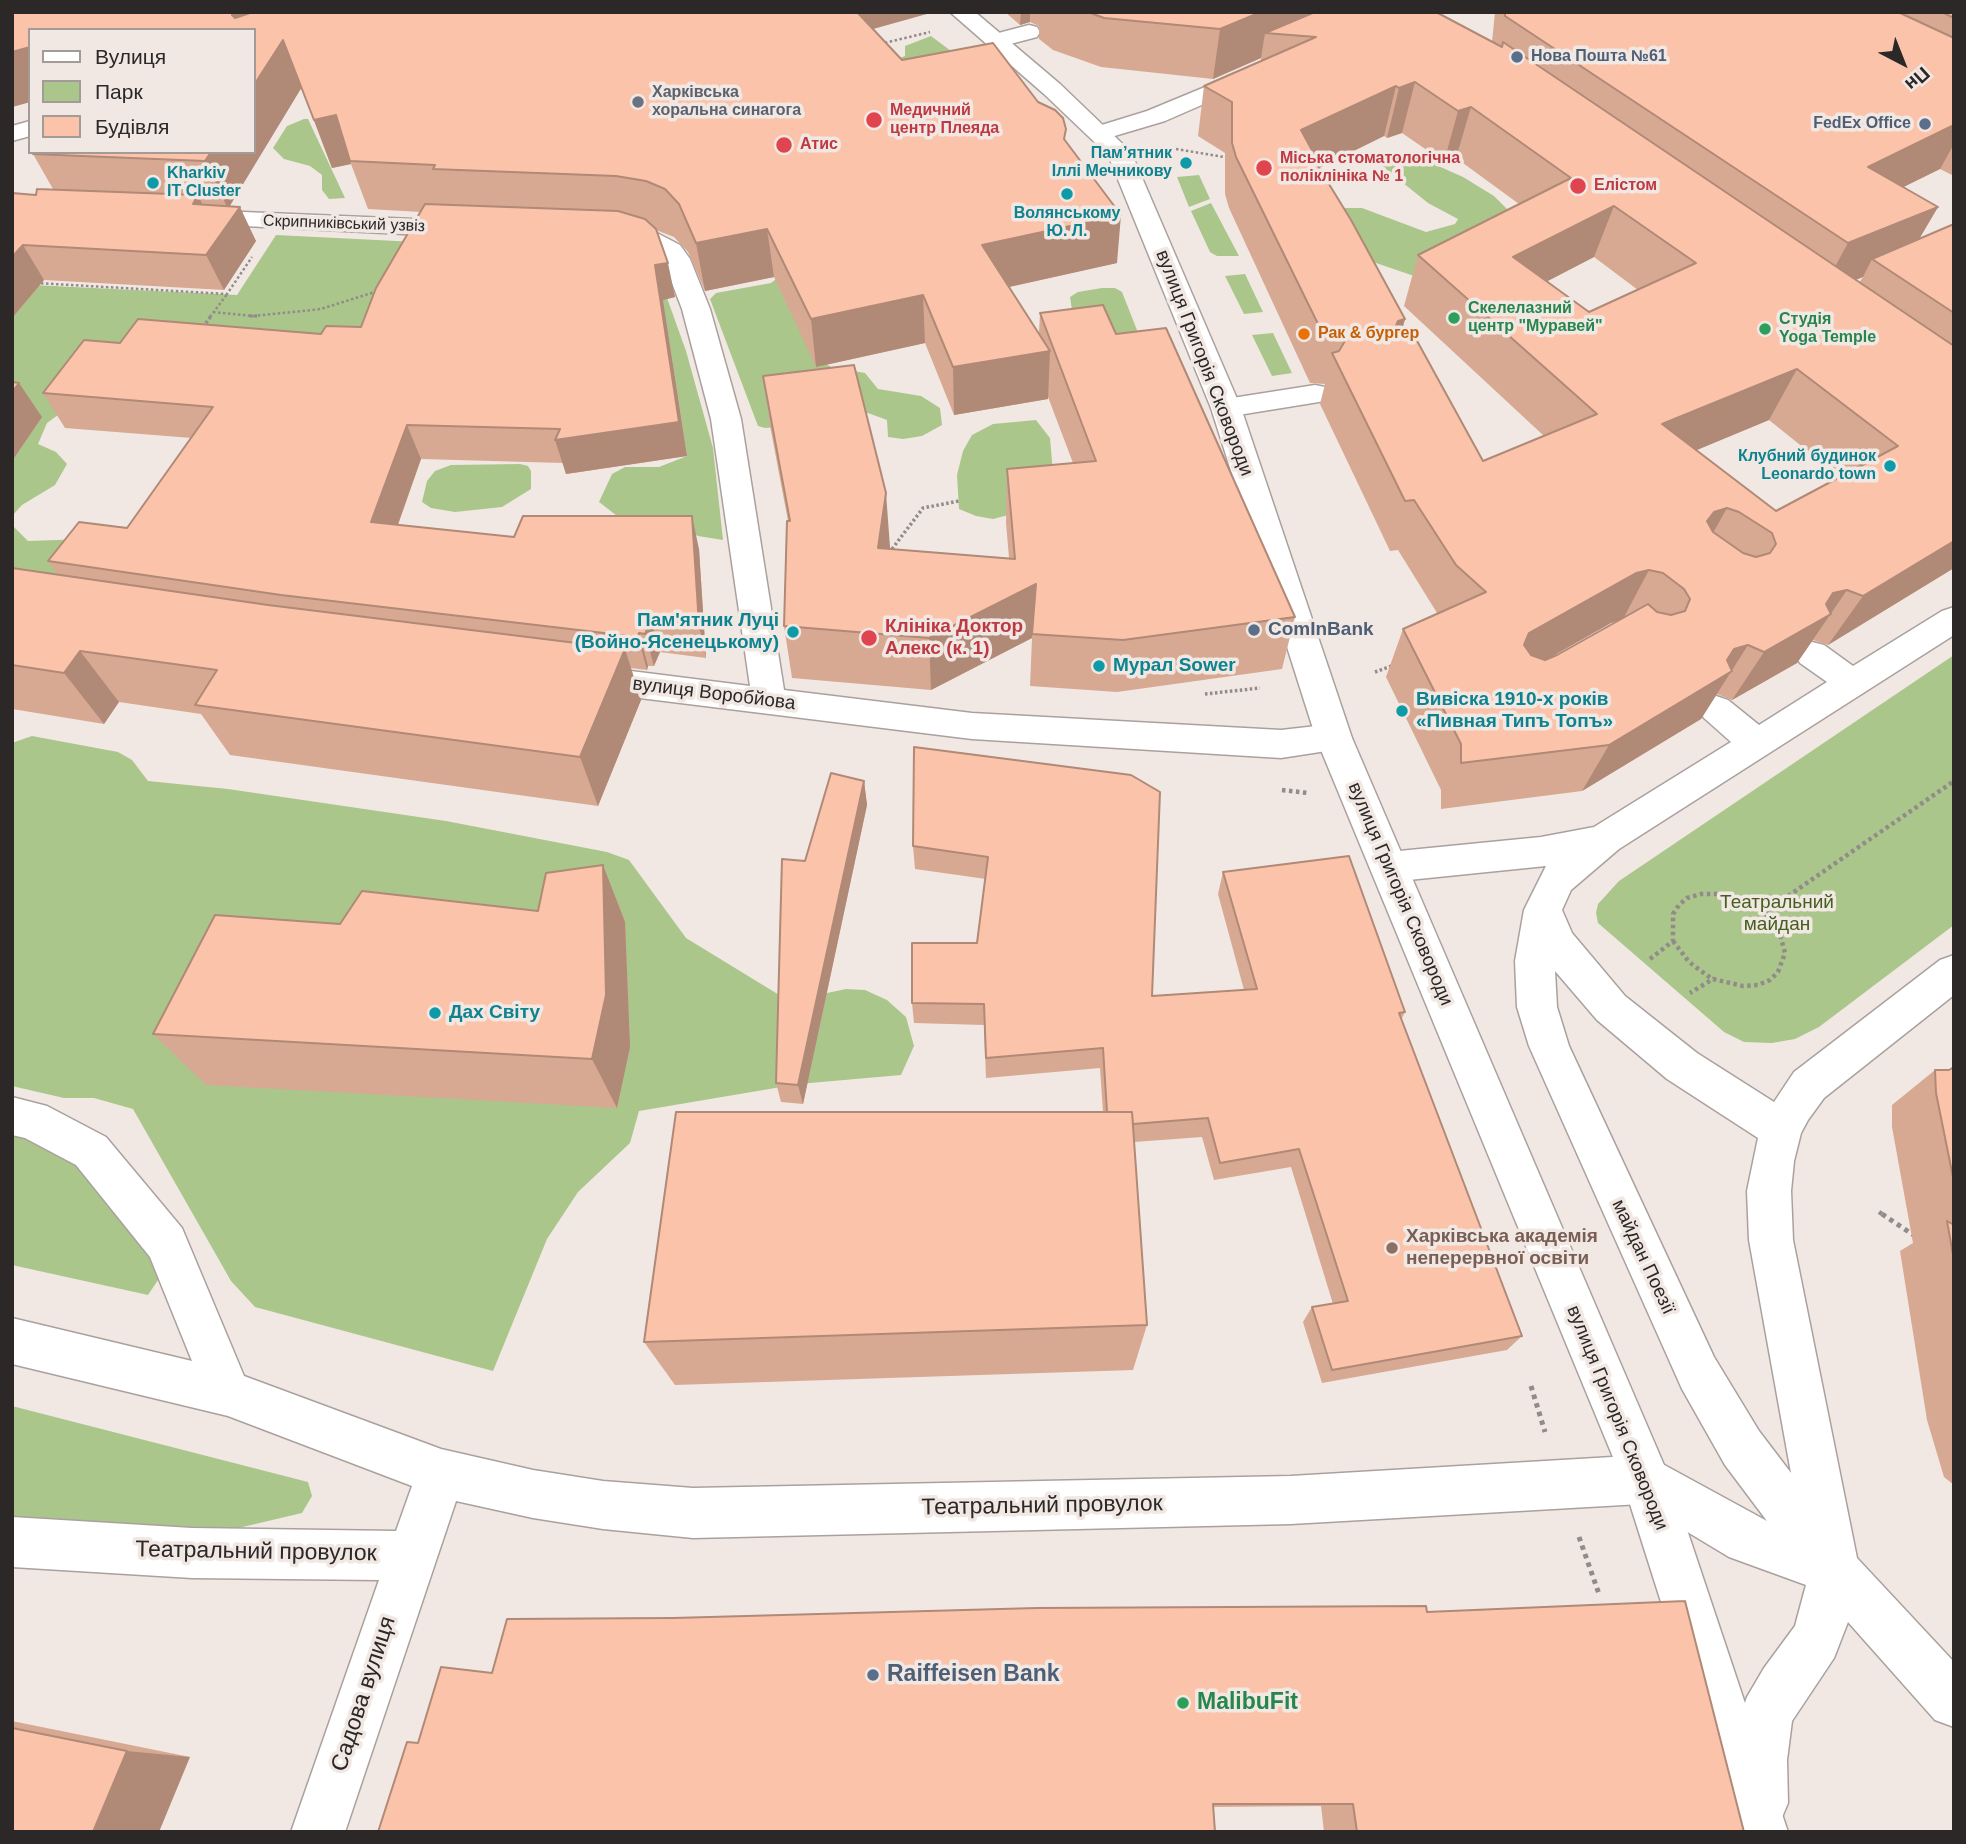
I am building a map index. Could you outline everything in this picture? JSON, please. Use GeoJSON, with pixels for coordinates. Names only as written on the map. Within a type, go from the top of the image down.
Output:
{"type":"FeatureCollection","features":[{"type":"Feature","properties":{"kind":"street","name":"вулиця Григорія Сковороди"},"geometry":{"type":"LineString","coordinates":[[961,12],[1101,133],[1119,152],[1226,408],[1335,738],[1646,1479],[1761,1832]]}},
{"type":"Feature","properties":{"kind":"street"},"geometry":{"type":"LineString","coordinates":[[995,41],[1029,32]]}},
{"type":"Feature","properties":{"kind":"street"},"geometry":{"type":"LineString","coordinates":[[1101,133],[1156,116],[1269,66]]}},
{"type":"Feature","properties":{"kind":"street","name":"Скрипниківський узвіз"},"geometry":{"type":"LineString","coordinates":[[166,217],[486,230]]}},
{"type":"Feature","properties":{"kind":"street"},"geometry":{"type":"LineString","coordinates":[[584,233],[646,238],[663,246],[677,259],[696,309],[726,419],[767,685],[767,701]]}},
{"type":"Feature","properties":{"kind":"street"},"geometry":{"type":"LineString","coordinates":[[1226,408],[1315,394]]}},
{"type":"Feature","properties":{"kind":"street"},"geometry":{"type":"LineString","coordinates":[[1389,867],[1541,852],[1606,838],[1954,619]]}},
{"type":"Feature","properties":{"kind":"street"},"geometry":{"type":"LineString","coordinates":[[1812,654],[1852,683]]}},
{"type":"Feature","properties":{"kind":"street","name":"вулиця Воробйова"},"geometry":{"type":"LineString","coordinates":[[552,674],[972,726],[1281,744],[1335,738]]}},
{"type":"Feature","properties":{"kind":"street"},"geometry":{"type":"LineString","coordinates":[[1716,709],[1758,744]]}},
{"type":"Feature","properties":{"kind":"street","name":"майдан Поезії"},"geometry":{"type":"LineString","coordinates":[[1606,838],[1556,880],[1543,910],[1535,961],[1537,1007],[1549,1046],[1698,1373],[1742,1448],[1834,1570],[1954,1701]]}},
{"type":"Feature","properties":{"kind":"street"},"geometry":{"type":"LineString","coordinates":[[1543,910],[1557,943],[1611,1008],[1682,1066],[1781,1130]]}},
{"type":"Feature","properties":{"kind":"street"},"geometry":{"type":"LineString","coordinates":[[1761,1832],[1760,1760],[1766,1716],[1782,1686],[1801,1664],[1816,1640],[1827,1608],[1834,1570],[1771,1240],[1769,1191],[1781,1130],[1809,1085],[1954,972]]}},
{"type":"Feature","properties":{"kind":"street"},"geometry":{"type":"LineString","coordinates":[[12,1116],[32,1120],[91,1151],[166,1242],[228,1394]]}},
{"type":"Feature","properties":{"kind":"street","name":"Театральний провулок"},"geometry":{"type":"LineString","coordinates":[[12,1340],[228,1394],[441,1473],[556,1498],[693,1513],[1291,1500],[1646,1479]]}},
{"type":"Feature","properties":{"kind":"street"},"geometry":{"type":"LineString","coordinates":[[411,1556],[441,1473]]}},
{"type":"Feature","properties":{"kind":"street","name":"майдан Поезії"},"geometry":{"type":"LineString","coordinates":[[1646,1479],[1747,1539],[1834,1570]]}},
{"type":"Feature","properties":{"kind":"street","name":"Театральний провулок"},"geometry":{"type":"LineString","coordinates":[[12,1542],[192,1553],[411,1556]]}},
{"type":"Feature","properties":{"kind":"street","name":"Садова вулиця"},"geometry":{"type":"LineString","coordinates":[[318,1832],[411,1556]]}},
{"type":"Feature","properties":{"kind":"path"},"geometry":{"type":"LineString","coordinates":[[876,45],[934,30]]}},
{"type":"Feature","properties":{"kind":"path"},"geometry":{"type":"LineString","coordinates":[[1165,147],[1234,159]]}},
{"type":"Feature","properties":{"kind":"path"},"geometry":{"type":"LineString","coordinates":[[202,329],[256,249]]}},
{"type":"Feature","properties":{"kind":"path"},"geometry":{"type":"LineString","coordinates":[[26,283],[227,294]]}},
{"type":"Feature","properties":{"kind":"path"},"geometry":{"type":"LineString","coordinates":[[214,312],[254,316],[321,309],[387,289]]}},
{"type":"Feature","properties":{"kind":"path"},"geometry":{"type":"LineString","coordinates":[[877,555],[890,553],[923,508],[959,501]]}},
{"type":"Feature","properties":{"kind":"path"},"geometry":{"type":"LineString","coordinates":[[1375,672],[1398,663]]}},
{"type":"Feature","properties":{"kind":"path"},"geometry":{"type":"LineString","coordinates":[[1765,912],[1954,782]]}},
{"type":"Feature","properties":{"kind":"path"},"geometry":{"type":"LineString","coordinates":[[1713,893],[1728,894],[1765,912],[1778,927],[1785,953],[1778,972],[1758,985],[1727,985],[1713,979],[1689,962],[1673,941],[1673,914],[1687,898],[1713,893]]}},
{"type":"Feature","properties":{"kind":"path"},"geometry":{"type":"LineString","coordinates":[[1650,959],[1673,941]]}},
{"type":"Feature","properties":{"kind":"path"},"geometry":{"type":"LineString","coordinates":[[1690,993],[1713,979]]}},
{"type":"Feature","properties":{"kind":"path"},"geometry":{"type":"LineString","coordinates":[[1878,1212],[1922,1240]]}},
{"type":"Feature","properties":{"kind":"green space"},"geometry":{"type":"Polygon","coordinates":[[[931,36],[951,51],[827,84],[905,56],[905,46],[931,36]]]}},
{"type":"Feature","properties":{"kind":"green space"},"geometry":{"type":"Polygon","coordinates":[[[308,119],[345,198],[329,199],[322,190],[322,175],[310,166],[284,159],[273,148],[287,126],[308,119]]]}},
{"type":"Feature","properties":{"kind":"green space"},"geometry":{"type":"Polygon","coordinates":[[[1407,152],[1463,177],[1494,196],[1518,220],[1420,278],[1376,263],[1343,241],[1336,221],[1344,208],[1362,208],[1426,232],[1455,224],[1458,219],[1428,203],[1382,166],[1386,153],[1407,152]]]}},
{"type":"Feature","properties":{"kind":"green space"},"geometry":{"type":"Polygon","coordinates":[[[1199,175],[1210,199],[1189,207],[1177,177],[1199,175]]]}},
{"type":"Feature","properties":{"kind":"green space"},"geometry":{"type":"Polygon","coordinates":[[[1211,203],[1239,256],[1217,256],[1210,252],[1191,211],[1211,203]]]}},
{"type":"Feature","properties":{"kind":"green space"},"geometry":{"type":"Polygon","coordinates":[[[276,235],[598,251],[662,284],[686,351],[713,448],[723,540],[698,536],[685,530],[625,522],[599,502],[612,474],[625,467],[659,467],[687,456],[661,288],[375,361],[73,404],[47,423],[38,444],[56,452],[67,464],[55,485],[22,505],[12,516],[12,284],[237,295],[276,235]]]}},
{"type":"Feature","properties":{"kind":"green space"},"geometry":{"type":"Polygon","coordinates":[[[784,273],[819,359],[831,367],[865,373],[878,389],[921,396],[940,408],[942,425],[922,436],[903,439],[888,437],[887,420],[868,413],[789,426],[758,426],[710,299],[716,293],[771,283],[784,273]]]}},
{"type":"Feature","properties":{"kind":"green space"},"geometry":{"type":"Polygon","coordinates":[[[1245,274],[1263,312],[1244,314],[1225,276],[1245,274]]]}},
{"type":"Feature","properties":{"kind":"green space"},"geometry":{"type":"Polygon","coordinates":[[[1115,288],[1122,292],[1146,353],[1072,310],[1070,297],[1078,292],[1115,288]]]}},
{"type":"Feature","properties":{"kind":"green space"},"geometry":{"type":"Polygon","coordinates":[[[1273,333],[1292,373],[1272,376],[1252,335],[1273,333]]]}},
{"type":"Feature","properties":{"kind":"green space"},"geometry":{"type":"Polygon","coordinates":[[[1036,420],[1050,438],[1053,473],[1020,512],[993,519],[959,509],[957,475],[963,451],[972,435],[993,424],[1036,420]]]}},
{"type":"Feature","properties":{"kind":"green space"},"geometry":{"type":"Polygon","coordinates":[[[451,465],[528,466],[531,471],[531,489],[502,507],[455,512],[431,508],[422,502],[427,481],[435,471],[451,465]]]}},
{"type":"Feature","properties":{"kind":"green space"},"geometry":{"type":"Polygon","coordinates":[[[12,525],[28,541],[115,538],[136,578],[12,573],[12,525]]]}},
{"type":"Feature","properties":{"kind":"green space","name":"Театральний майдан"},"geometry":{"type":"Polygon","coordinates":[[[1954,655],[1954,925],[1819,1027],[1795,1039],[1772,1043],[1744,1042],[1724,1032],[1598,923],[1598,904],[1619,881],[1954,655]]]}},
{"type":"Feature","properties":{"kind":"green space"},"geometry":{"type":"Polygon","coordinates":[[[32,736],[118,752],[132,760],[148,781],[228,789],[446,821],[607,852],[629,860],[686,938],[789,1001],[846,989],[865,990],[887,1000],[906,1017],[914,1046],[901,1075],[799,1084],[639,1111],[630,1143],[578,1192],[547,1239],[493,1371],[255,1307],[231,1281],[133,1109],[94,1098],[64,1098],[12,1086],[12,743],[32,736]]]}},
{"type":"Feature","properties":{"kind":"green space"},"geometry":{"type":"Polygon","coordinates":[[[12,1121],[86,1156],[168,1265],[148,1295],[12,1265],[12,1121]]]}},
{"type":"Feature","properties":{"kind":"green space"},"geometry":{"type":"Polygon","coordinates":[[[12,1406],[308,1482],[312,1496],[302,1513],[217,1533],[12,1519],[12,1406]]]}},
{"type":"Feature","properties":{"kind":"building"},"geometry":{"type":"Polygon","coordinates":[[[12,12],[232,12],[235,18],[253,12],[857,12],[902,60],[993,43],[1038,102],[1055,110],[1063,118],[1066,129],[1064,139],[1121,215],[982,245],[1050,351],[953,367],[923,295],[811,319],[767,229],[696,243],[679,204],[665,189],[646,181],[616,176],[433,169],[435,165],[350,161],[336,115],[314,120],[283,40],[256,82],[256,28],[28,28],[28,48],[12,52],[12,12]]]}},
{"type":"Feature","properties":{"kind":"building"},"geometry":{"type":"Polygon","coordinates":[[[1088,12],[1261,12],[1220,29],[1104,18],[1088,12]]]}},
{"type":"Feature","properties":{"kind":"building"},"geometry":{"type":"Polygon","coordinates":[[[1315,12],[1436,12],[1502,47],[1503,42],[1954,346],[1954,541],[1863,596],[1847,590],[1833,593],[1826,604],[1831,614],[1764,652],[1748,645],[1734,649],[1727,660],[1732,671],[1609,745],[1461,763],[1461,744],[1403,629],[1486,592],[1456,565],[1414,500],[1405,501],[1332,353],[1339,351],[1345,341],[1338,333],[1322,332],[1236,157],[1232,143],[1232,102],[1204,86],[1316,37],[1265,33],[1315,12]],[[1415,82],[1399,88],[1396,86],[1301,130],[1314,154],[1313,158],[1351,220],[1405,319],[1398,321],[1394,330],[1400,337],[1416,339],[1483,461],[1597,414],[1418,255],[1571,178],[1471,107],[1458,111],[1415,82]],[[1614,206],[1513,257],[1589,312],[1696,263],[1614,206]],[[1797,369],[1662,424],[1776,511],[1898,446],[1797,369]],[[1727,508],[1714,512],[1707,521],[1713,532],[1743,553],[1756,557],[1770,553],[1776,544],[1772,533],[1739,512],[1727,508]],[[1649,570],[1636,573],[1529,633],[1524,645],[1531,655],[1545,660],[1648,604],[1657,612],[1671,615],[1685,611],[1690,599],[1684,589],[1663,573],[1649,570]]]}},
{"type":"Feature","properties":{"kind":"building"},"geometry":{"type":"Polygon","coordinates":[[[1505,12],[1898,12],[1954,38],[1954,125],[1868,167],[1938,207],[1848,243],[1505,16],[1505,12]]]}},
{"type":"Feature","properties":{"kind":"building"},"geometry":{"type":"Polygon","coordinates":[[[1942,12],[1954,12],[1954,18],[1942,12]]]}},
{"type":"Feature","properties":{"kind":"building"},"geometry":{"type":"Polygon","coordinates":[[[33,154],[210,154],[205,161],[33,154]]]}},
{"type":"Feature","properties":{"kind":"building"},"geometry":{"type":"Polygon","coordinates":[[[37,189],[198,195],[193,204],[240,207],[206,255],[23,245],[12,257],[12,193],[36,195],[37,189]]]}},
{"type":"Feature","properties":{"kind":"building"},"geometry":{"type":"Polygon","coordinates":[[[425,204],[618,211],[645,219],[656,229],[668,263],[655,265],[679,422],[555,440],[560,429],[407,425],[371,522],[514,537],[523,516],[692,516],[699,625],[651,619],[645,634],[639,633],[638,637],[281,595],[48,561],[79,522],[127,528],[213,407],[43,393],[84,340],[120,343],[138,319],[321,334],[326,326],[361,327],[376,288],[425,204]]]}},
{"type":"Feature","properties":{"kind":"building"},"geometry":{"type":"Polygon","coordinates":[[[1954,224],[1954,313],[1872,259],[1954,224]]]}},
{"type":"Feature","properties":{"kind":"building"},"geometry":{"type":"Polygon","coordinates":[[[1103,305],[1116,334],[1166,328],[1295,617],[1123,640],[1032,634],[1036,584],[929,638],[784,626],[787,521],[790,521],[763,376],[854,365],[886,493],[878,548],[1015,559],[1007,469],[1096,461],[1040,313],[1103,305]]]}},
{"type":"Feature","properties":{"kind":"building"},"geometry":{"type":"Polygon","coordinates":[[[12,382],[19,383],[12,392],[12,382]]]}},
{"type":"Feature","properties":{"kind":"building"},"geometry":{"type":"Polygon","coordinates":[[[12,568],[268,605],[625,649],[580,757],[195,705],[217,670],[80,651],[64,673],[12,665],[12,568]]]}},
{"type":"Feature","properties":{"kind":"building"},"geometry":{"type":"Polygon","coordinates":[[[914,747],[1131,775],[1160,792],[1152,996],[1257,989],[1223,872],[1349,856],[1405,1012],[1399,1013],[1522,1336],[1332,1370],[1312,1307],[1348,1301],[1299,1149],[1220,1163],[1208,1118],[1133,1124],[1132,1112],[1107,1112],[1103,1048],[986,1058],[984,1004],[912,1003],[912,943],[977,943],[988,857],[913,846],[914,747]]]}},
{"type":"Feature","properties":{"kind":"building"},"geometry":{"type":"Polygon","coordinates":[[[831,773],[864,781],[798,1085],[776,1083],[782,859],[805,861],[831,773]]]}},
{"type":"Feature","properties":{"kind":"building"},"geometry":{"type":"Polygon","coordinates":[[[603,865],[606,995],[592,1059],[153,1034],[215,915],[340,924],[362,891],[538,911],[546,873],[603,865]]]}},
{"type":"Feature","properties":{"kind":"building"},"geometry":{"type":"Polygon","coordinates":[[[1954,1067],[1954,1182],[1936,1093],[1935,1070],[1949,1070],[1954,1067]]]}},
{"type":"Feature","properties":{"kind":"building"},"geometry":{"type":"Polygon","coordinates":[[[676,1112],[1132,1112],[1147,1325],[644,1342],[676,1112]]]}},
{"type":"Feature","properties":{"kind":"building"},"geometry":{"type":"Polygon","coordinates":[[[1947,1221],[1954,1225],[1954,1260],[1947,1221]]]}},
{"type":"Feature","properties":{"kind":"building"},"geometry":{"type":"Polygon","coordinates":[[[1685,1601],[1744,1832],[1357,1832],[1353,1804],[1213,1804],[1215,1832],[378,1832],[407,1742],[418,1743],[441,1667],[492,1673],[507,1619],[673,1618],[1037,1608],[1426,1606],[1427,1612],[1685,1601]]]}},
{"type":"Feature","properties":{"kind":"building"},"geometry":{"type":"Polygon","coordinates":[[[12,1728],[127,1751],[93,1832],[12,1832],[12,1728]]]}},
{"type":"Feature","properties":{"kind":"place","name":"Нова Пошта №61"},"geometry":{"type":"Point","coordinates":[1517,57]}},
{"type":"Feature","properties":{"kind":"place","name":"Харківська хоральна синагога"},"geometry":{"type":"Point","coordinates":[638,102]}},
{"type":"Feature","properties":{"kind":"place","name":"Медичний центр Плеяда"},"geometry":{"type":"Point","coordinates":[874,120]}},
{"type":"Feature","properties":{"kind":"place","name":"FedEx Office"},"geometry":{"type":"Point","coordinates":[1925,124]}},
{"type":"Feature","properties":{"kind":"place","name":"Атис"},"geometry":{"type":"Point","coordinates":[784,145]}},
{"type":"Feature","properties":{"kind":"place","name":"Пам’ятник Іллі Мечникову"},"geometry":{"type":"Point","coordinates":[1186,163]}},
{"type":"Feature","properties":{"kind":"place","name":"Міська стоматологічна поліклініка № 1"},"geometry":{"type":"Point","coordinates":[1264,168]}},
{"type":"Feature","properties":{"kind":"place","name":"Kharkiv IT Cluster"},"geometry":{"type":"Point","coordinates":[153,183]}},
{"type":"Feature","properties":{"kind":"place","name":"Елістом"},"geometry":{"type":"Point","coordinates":[1578,186]}},
{"type":"Feature","properties":{"kind":"place","name":"Волянському Ю. Л."},"geometry":{"type":"Point","coordinates":[1067,194]}},
{"type":"Feature","properties":{"kind":"place","name":"Скелелазний центр \"Муравей\""},"geometry":{"type":"Point","coordinates":[1454,318]}},
{"type":"Feature","properties":{"kind":"place","name":"Студiя Yoga Temple"},"geometry":{"type":"Point","coordinates":[1765,329]}},
{"type":"Feature","properties":{"kind":"place","name":"Рак & бургер"},"geometry":{"type":"Point","coordinates":[1304,334]}},
{"type":"Feature","properties":{"kind":"place","name":"Клубний будинок Leonardo town"},"geometry":{"type":"Point","coordinates":[1890,466]}},
{"type":"Feature","properties":{"kind":"place","name":"ComInBank"},"geometry":{"type":"Point","coordinates":[1254,630]}},
{"type":"Feature","properties":{"kind":"place","name":"Пам'ятник Луці (Войно-Ясенецькому)"},"geometry":{"type":"Point","coordinates":[793,632]}},
{"type":"Feature","properties":{"kind":"place","name":"Клініка Доктор Алекс (к. 1)"},"geometry":{"type":"Point","coordinates":[869,638]}},
{"type":"Feature","properties":{"kind":"place","name":"Мурал Sower"},"geometry":{"type":"Point","coordinates":[1099,666]}},
{"type":"Feature","properties":{"kind":"place","name":"Вивіска 1910-х років «Пивная Типъ Топъ»"},"geometry":{"type":"Point","coordinates":[1402,711]}},
{"type":"Feature","properties":{"kind":"place","name":"Дах Світу"},"geometry":{"type":"Point","coordinates":[435,1013]}},
{"type":"Feature","properties":{"kind":"place","name":"Харківська академія неперервної освіти"},"geometry":{"type":"Point","coordinates":[1392,1248]}},
{"type":"Feature","properties":{"kind":"place","name":"Raiffeisen Bank"},"geometry":{"type":"Point","coordinates":[873,1675]}},
{"type":"Feature","properties":{"kind":"place","name":"MalibuFit"},"geometry":{"type":"Point","coordinates":[1183,1703]}}]}
